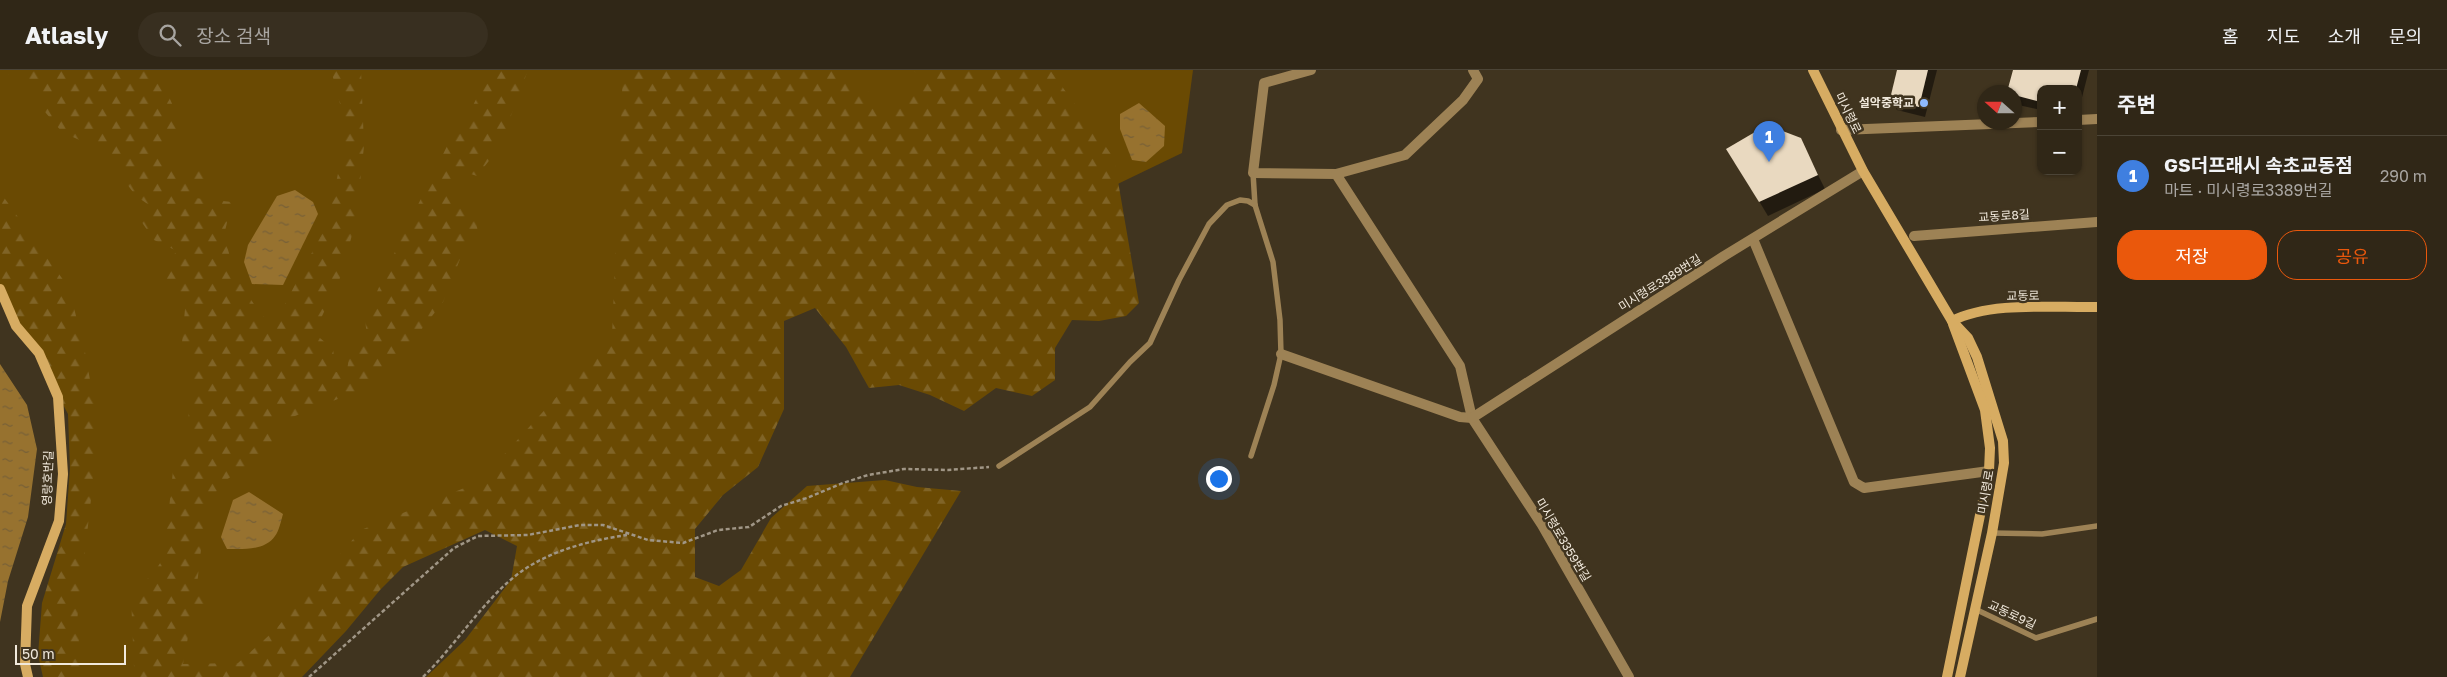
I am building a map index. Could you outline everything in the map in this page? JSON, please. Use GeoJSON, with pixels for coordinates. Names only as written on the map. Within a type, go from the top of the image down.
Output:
{"type":"FeatureCollection","features":[{"type":"Feature","properties":{"kind":"main road","name":"미시령로"},"geometry":{"type":"LineString","coordinates":[[1814,70],[1862,171],[1952,321],[1985,410],[1990,448],[1989,470],[1947,677]]}},
{"type":"Feature","properties":{"kind":"main road","name":"영랑호반길"},"geometry":{"type":"LineString","coordinates":[[0,289],[16,326],[39,353],[58,397],[63,474],[58,522],[27,606],[24,664],[28,677]]}},
{"type":"Feature","properties":{"kind":"main road","name":"교동로"},"geometry":{"type":"LineString","coordinates":[[1952,321],[1964,314],[1999,309],[2097,307]]}},
{"type":"Feature","properties":{"kind":"main road","name":"미시령로"},"geometry":{"type":"LineString","coordinates":[[1952,321],[1968,338],[1977,357],[2003,441],[2004,462],[1992,533],[1960,677]]}},
{"type":"Feature","properties":{"kind":"street"},"geometry":{"type":"LineString","coordinates":[[1311,70],[1264,83],[1253,174],[1336,174],[1405,155],[1463,100],[1478,79],[1473,70]]}},
{"type":"Feature","properties":{"kind":"street"},"geometry":{"type":"LineString","coordinates":[[2082,120],[2097,119]]}},
{"type":"Feature","properties":{"kind":"street"},"geometry":{"type":"LineString","coordinates":[[1841,130],[2037,122]]}},
{"type":"Feature","properties":{"kind":"street","name":"미시령로3389번길"},"geometry":{"type":"LineString","coordinates":[[1472,418],[1753,238],[1862,171]]}},
{"type":"Feature","properties":{"kind":"street","name":"미시령로3359번길"},"geometry":{"type":"LineString","coordinates":[[1336,174],[1460,366],[1472,418],[1542,526],[1629,677]]}},
{"type":"Feature","properties":{"kind":"street","name":"교동로8길"},"geometry":{"type":"LineString","coordinates":[[1914,236],[2097,222]]}},
{"type":"Feature","properties":{"kind":"street"},"geometry":{"type":"LineString","coordinates":[[1753,238],[1854,482],[1864,488],[1989,470]]}},
{"type":"Feature","properties":{"kind":"street"},"geometry":{"type":"LineString","coordinates":[[1282,354],[1460,417],[1472,418]]}},
{"type":"Feature","properties":{"kind":"lane"},"geometry":{"type":"LineString","coordinates":[[1251,456],[1282,354],[1273,262],[1255,205],[1253,174]]}},
{"type":"Feature","properties":{"kind":"lane"},"geometry":{"type":"LineString","coordinates":[[999,466],[1090,407],[1130,362],[1150,343],[1179,280],[1209,224],[1227,205],[1240,200],[1248,201],[1255,205]]}},
{"type":"Feature","properties":{"kind":"lane"},"geometry":{"type":"LineString","coordinates":[[1992,533],[2042,534],[2097,526]]}},
{"type":"Feature","properties":{"kind":"lane","name":"교동로9길"},"geometry":{"type":"LineString","coordinates":[[1975,609],[2036,638],[2097,619]]}},
{"type":"Feature","properties":{"kind":"path"},"geometry":{"type":"LineString","coordinates":[[309,677],[454,548],[478,536],[528,535],[580,525],[603,525],[648,540],[683,543],[718,530],[750,527],[780,506],[868,475],[904,469],[948,470],[999,466]]}},
{"type":"Feature","properties":{"kind":"path"},"geometry":{"type":"LineString","coordinates":[[423,677],[490,601],[522,570],[558,552],[601,539],[628,534]]}},
{"type":"Feature","properties":{"kind":"green space"},"geometry":{"type":"Polygon","coordinates":[[[0,70],[645,70],[631,333],[490,490],[243,677],[74,677],[79,422],[0,222],[0,70]]]}},
{"type":"Feature","properties":{"kind":"green space"},"geometry":{"type":"Polygon","coordinates":[[[7,70],[157,70],[182,126],[164,149],[163,171],[201,170],[207,178],[188,188],[195,198],[232,202],[224,235],[235,275],[261,315],[275,323],[328,222],[341,159],[343,115],[331,70],[361,70],[364,146],[356,220],[341,276],[314,333],[333,349],[336,372],[347,371],[350,350],[367,338],[365,318],[399,243],[460,120],[463,125],[491,70],[528,70],[499,148],[477,176],[458,170],[451,197],[475,211],[478,233],[468,239],[443,302],[403,353],[363,389],[295,416],[279,420],[268,454],[221,483],[205,514],[197,585],[205,604],[202,617],[191,621],[183,664],[238,663],[274,631],[361,530],[479,482],[612,336],[623,70],[844,70],[891,112],[922,79],[913,70],[1050,70],[1114,158],[1139,303],[1126,316],[1099,321],[1072,320],[1055,348],[1055,380],[1032,396],[996,388],[964,411],[930,395],[899,385],[869,388],[846,347],[815,308],[784,321],[784,409],[758,467],[723,495],[695,529],[695,577],[719,586],[741,570],[771,518],[807,486],[885,480],[917,487],[961,491],[850,677],[426,677],[465,640],[511,580],[517,546],[485,530],[403,567],[302,677],[131,677],[134,667],[131,596],[155,571],[164,557],[174,461],[200,442],[187,429],[193,374],[201,360],[181,354],[185,309],[157,275],[177,251],[154,240],[141,221],[149,205],[136,196],[101,150],[62,132],[40,106],[36,93],[9,75],[7,70]]]}},
{"type":"Feature","properties":{"kind":"green space"},"geometry":{"type":"Polygon","coordinates":[[[821,70],[940,70],[955,174],[821,70]]]}},
{"type":"Feature","properties":{"kind":"green space"},"geometry":{"type":"Polygon","coordinates":[[[1021,70],[1193,70],[1182,153],[1099,193],[1021,70]]]}},
{"type":"Feature","properties":{"kind":"green space"},"geometry":{"type":"Polygon","coordinates":[[[0,192],[69,288],[85,352],[95,408],[93,482],[77,621],[83,677],[43,677],[38,655],[42,603],[66,524],[70,468],[68,414],[0,286],[0,192]]]}},
{"type":"Feature","properties":{"kind":"water"},"geometry":{"type":"Polygon","coordinates":[[[1139,103],[1165,126],[1164,146],[1146,162],[1132,160],[1120,129],[1120,114],[1139,103]]]}},
{"type":"Feature","properties":{"kind":"water"},"geometry":{"type":"Polygon","coordinates":[[[295,190],[313,202],[318,214],[283,285],[252,284],[244,262],[248,245],[277,196],[295,190]]]}},
{"type":"Feature","properties":{"kind":"water"},"geometry":{"type":"Polygon","coordinates":[[[0,364],[27,405],[37,449],[28,517],[8,581],[0,622],[0,364]]]}},
{"type":"Feature","properties":{"kind":"water"},"geometry":{"type":"Polygon","coordinates":[[[249,492],[283,514],[279,529],[271,541],[259,547],[227,549],[221,537],[233,500],[249,492]]]}},
{"type":"Feature","properties":{"kind":"building"},"geometry":{"type":"Polygon","coordinates":[[[1897,70],[1928,70],[1919,107],[1890,99],[1897,70]]]}},
{"type":"Feature","properties":{"kind":"building"},"geometry":{"type":"Polygon","coordinates":[[[2013,70],[2081,70],[2077,85],[2037,85],[2037,101],[2022,97],[2022,85],[2009,85],[2013,70]]]}},
{"type":"Feature","properties":{"kind":"building"},"geometry":{"type":"Polygon","coordinates":[[[1767,125],[1801,138],[1818,175],[1759,202],[1726,149],[1767,125]]]}},
{"type":"Feature","properties":{"kind":"place","name":"설악중학교"},"geometry":{"type":"Point","coordinates":[1924,103]}},
{"type":"Feature","properties":{"kind":"place","name":"GS더프래시 속초교동점"},"geometry":{"type":"Point","coordinates":[1769,162]}}]}
